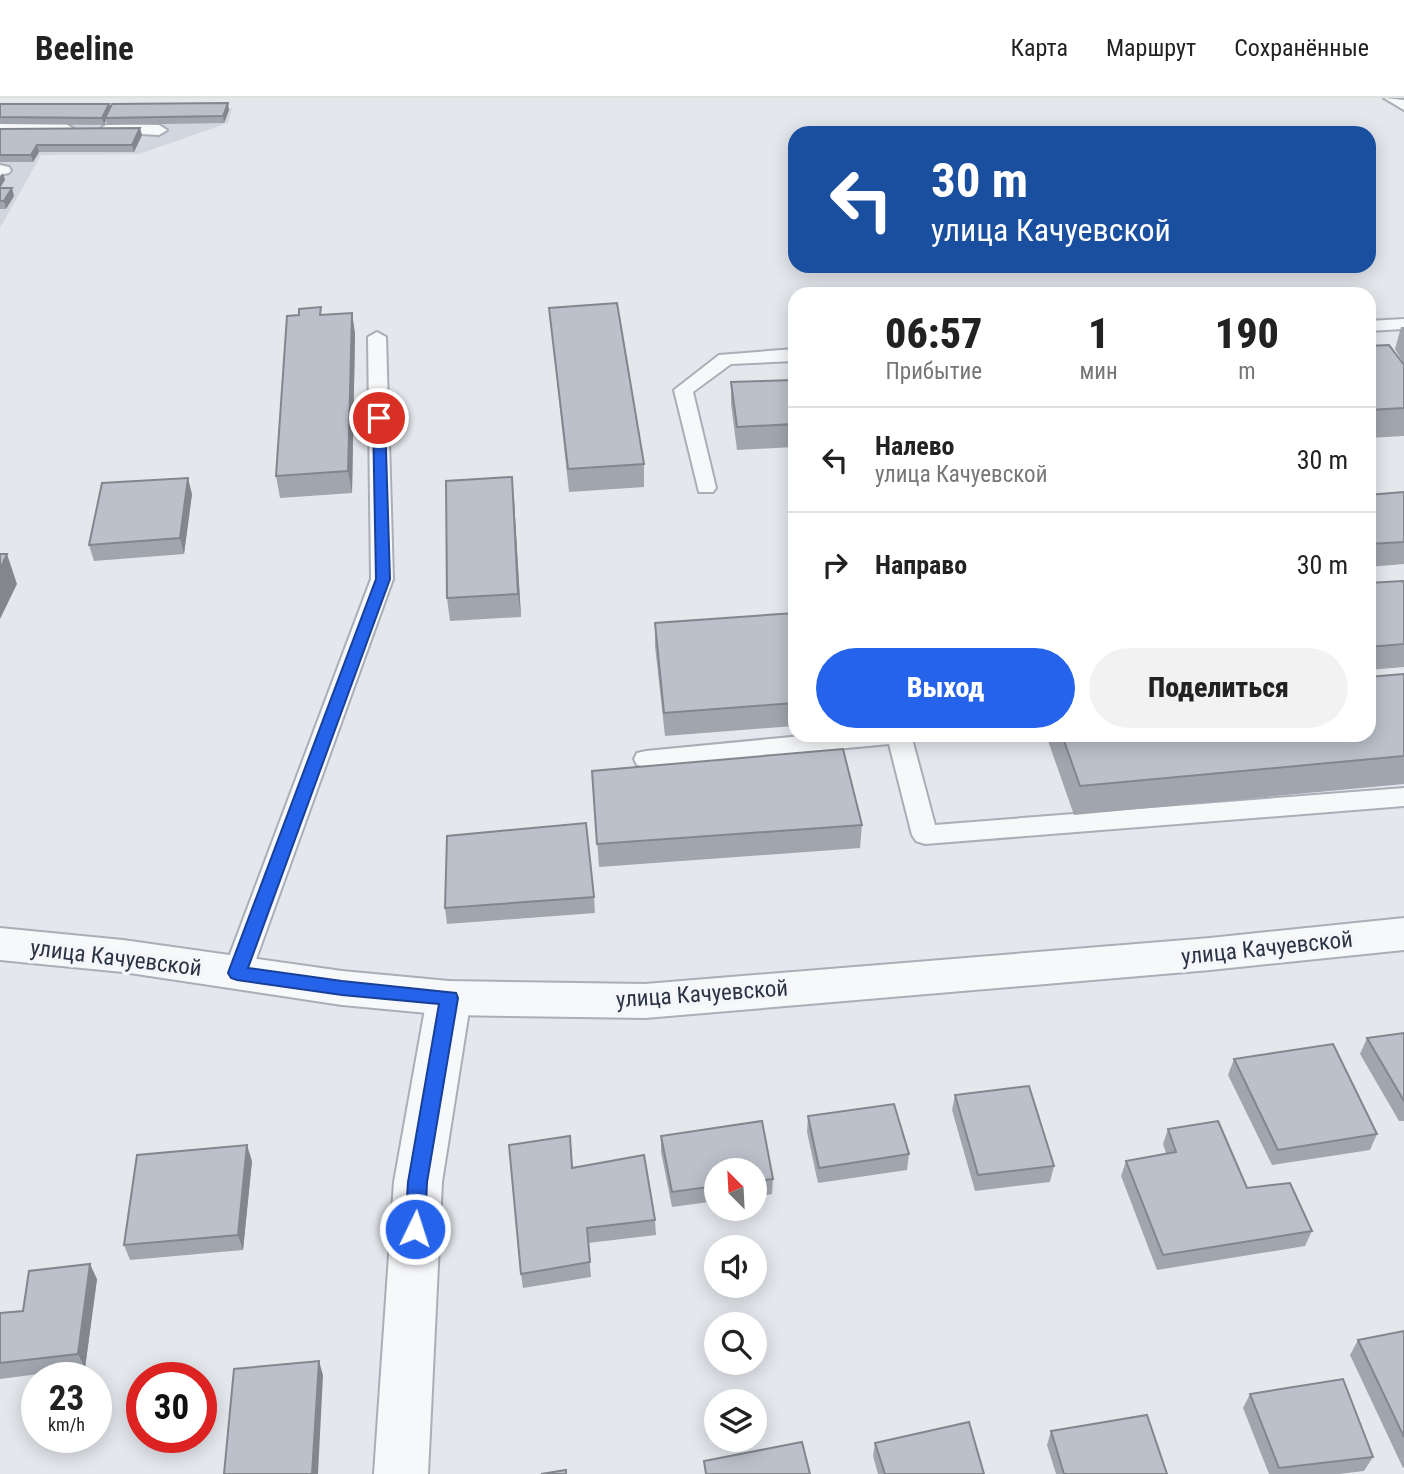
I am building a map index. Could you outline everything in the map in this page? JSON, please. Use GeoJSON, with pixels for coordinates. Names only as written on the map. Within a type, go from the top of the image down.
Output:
{"type":"FeatureCollection","features":[{"type":"Feature","properties":{"kind":"street","name":"улица Качуевской"},"geometry":{"type":"LineString","coordinates":[[0,944],[123,956],[342,988],[449,998],[645,1001],[1210,954],[1404,934]]}},
{"type":"Feature","properties":{"kind":"street"},"geometry":{"type":"LineString","coordinates":[[401,1474],[418,1182],[449,998]]}},
{"type":"Feature","properties":{"kind":"lane"},"geometry":{"type":"LineString","coordinates":[[0,128],[159,130]]}},
{"type":"Feature","properties":{"kind":"lane"},"geometry":{"type":"LineString","coordinates":[[1376,326],[1404,324]]}},
{"type":"Feature","properties":{"kind":"lane"},"geometry":{"type":"LineString","coordinates":[[237,973],[383,579],[377,337]]}},
{"type":"Feature","properties":{"kind":"lane"},"geometry":{"type":"LineString","coordinates":[[706,488],[684,390],[726,359],[788,355]]}},
{"type":"Feature","properties":{"kind":"lane"},"geometry":{"type":"LineString","coordinates":[[646,759],[825,742]]}},
{"type":"Feature","properties":{"kind":"lane"},"geometry":{"type":"LineString","coordinates":[[901,742],[925,835],[1404,797]]}},
{"type":"Feature","properties":{"kind":"shaded area"},"geometry":{"type":"Polygon","coordinates":[[[0,108],[232,108],[228,123],[139,154],[41,155],[0,228],[0,108]]]}},
{"type":"Feature","properties":{"kind":"building"},"geometry":{"type":"Polygon","coordinates":[[[228,103],[223,116],[105,118],[112,104],[228,103]]]}},
{"type":"Feature","properties":{"kind":"building"},"geometry":{"type":"Polygon","coordinates":[[[0,104],[109,104],[102,118],[0,117],[0,104]]]}},
{"type":"Feature","properties":{"kind":"building"},"geometry":{"type":"Polygon","coordinates":[[[140,128],[132,145],[37,145],[31,155],[0,155],[0,129],[140,128]]]}},
{"type":"Feature","properties":{"kind":"building"},"geometry":{"type":"Polygon","coordinates":[[[0,188],[12,188],[4,201],[0,201],[0,188]]]}},
{"type":"Feature","properties":{"kind":"building"},"geometry":{"type":"Polygon","coordinates":[[[617,303],[644,464],[568,469],[549,308],[617,303]]]}},
{"type":"Feature","properties":{"kind":"building"},"geometry":{"type":"Polygon","coordinates":[[[321,307],[320,315],[352,313],[348,471],[276,476],[287,316],[299,315],[299,309],[321,307]]]}},
{"type":"Feature","properties":{"kind":"building"},"geometry":{"type":"Polygon","coordinates":[[[1389,345],[1404,365],[1404,408],[1376,410],[1376,346],[1389,345]]]}},
{"type":"Feature","properties":{"kind":"building"},"geometry":{"type":"Polygon","coordinates":[[[788,380],[788,424],[737,427],[731,382],[788,380]]]}},
{"type":"Feature","properties":{"kind":"building"},"geometry":{"type":"Polygon","coordinates":[[[512,477],[518,594],[447,598],[446,481],[512,477]]]}},
{"type":"Feature","properties":{"kind":"building"},"geometry":{"type":"Polygon","coordinates":[[[188,478],[180,538],[89,545],[102,483],[188,478]]]}},
{"type":"Feature","properties":{"kind":"building"},"geometry":{"type":"Polygon","coordinates":[[[1404,492],[1404,542],[1376,544],[1376,494],[1404,492]]]}},
{"type":"Feature","properties":{"kind":"building"},"geometry":{"type":"Polygon","coordinates":[[[0,554],[7,554],[0,569],[0,554]]]}},
{"type":"Feature","properties":{"kind":"building"},"geometry":{"type":"Polygon","coordinates":[[[1376,583],[1404,583],[1404,644],[1376,646],[1376,583]]]}},
{"type":"Feature","properties":{"kind":"building"},"geometry":{"type":"Polygon","coordinates":[[[788,613],[788,703],[664,713],[655,623],[788,613]]]}},
{"type":"Feature","properties":{"kind":"building"},"geometry":{"type":"Polygon","coordinates":[[[1404,674],[1404,756],[1080,786],[1064,742],[1376,742],[1376,676],[1404,674]]]}},
{"type":"Feature","properties":{"kind":"building"},"geometry":{"type":"Polygon","coordinates":[[[843,749],[862,825],[597,844],[592,771],[843,749]]]}},
{"type":"Feature","properties":{"kind":"building"},"geometry":{"type":"Polygon","coordinates":[[[586,823],[594,897],[445,908],[447,836],[586,823]]]}},
{"type":"Feature","properties":{"kind":"building"},"geometry":{"type":"Polygon","coordinates":[[[1404,1033],[1404,1101],[1367,1038],[1404,1033]]]}},
{"type":"Feature","properties":{"kind":"building"},"geometry":{"type":"Polygon","coordinates":[[[1333,1044],[1377,1134],[1278,1150],[1234,1059],[1333,1044]]]}},
{"type":"Feature","properties":{"kind":"building"},"geometry":{"type":"Polygon","coordinates":[[[1029,1086],[1054,1166],[978,1175],[955,1095],[1029,1086]]]}},
{"type":"Feature","properties":{"kind":"building"},"geometry":{"type":"Polygon","coordinates":[[[894,1104],[909,1154],[819,1168],[808,1116],[894,1104]]]}},
{"type":"Feature","properties":{"kind":"building"},"geometry":{"type":"Polygon","coordinates":[[[762,1121],[773,1179],[767,1180],[767,1158],[704,1158],[704,1188],[672,1192],[661,1136],[762,1121]]]}},
{"type":"Feature","properties":{"kind":"building"},"geometry":{"type":"Polygon","coordinates":[[[1218,1121],[1247,1188],[1290,1183],[1312,1231],[1163,1255],[1126,1161],[1176,1152],[1168,1129],[1218,1121]]]}},
{"type":"Feature","properties":{"kind":"building"},"geometry":{"type":"Polygon","coordinates":[[[570,1136],[572,1168],[644,1155],[655,1220],[587,1228],[590,1262],[521,1274],[509,1145],[570,1136]]]}},
{"type":"Feature","properties":{"kind":"building"},"geometry":{"type":"Polygon","coordinates":[[[247,1145],[238,1235],[124,1245],[137,1155],[247,1145]]]}},
{"type":"Feature","properties":{"kind":"building"},"geometry":{"type":"Polygon","coordinates":[[[90,1264],[78,1354],[0,1363],[0,1313],[23,1311],[29,1271],[90,1264]]]}},
{"type":"Feature","properties":{"kind":"building"},"geometry":{"type":"Polygon","coordinates":[[[1404,1331],[1404,1437],[1358,1340],[1404,1331]]]}},
{"type":"Feature","properties":{"kind":"building"},"geometry":{"type":"Polygon","coordinates":[[[319,1361],[312,1474],[224,1474],[234,1369],[319,1361]]]}},
{"type":"Feature","properties":{"kind":"building"},"geometry":{"type":"Polygon","coordinates":[[[1343,1379],[1373,1457],[1279,1468],[1250,1394],[1343,1379]]]}},
{"type":"Feature","properties":{"kind":"building"},"geometry":{"type":"Polygon","coordinates":[[[1147,1415],[1167,1474],[1064,1474],[1051,1431],[1147,1415]]]}},
{"type":"Feature","properties":{"kind":"building"},"geometry":{"type":"Polygon","coordinates":[[[969,1422],[984,1474],[885,1474],[875,1443],[969,1422]]]}},
{"type":"Feature","properties":{"kind":"building"},"geometry":{"type":"Polygon","coordinates":[[[802,1442],[810,1474],[706,1474],[704,1461],[750,1452],[767,1452],[767,1449],[802,1442]]]}},
{"type":"Feature","properties":{"kind":"building"},"geometry":{"type":"Polygon","coordinates":[[[566,1470],[566,1474],[541,1474],[566,1470]]]}},
{"type":"Feature","properties":{"kind":"route"},"geometry":{"type":"LineString","coordinates":[[379,418],[383,579],[237,973],[342,988],[449,998],[418,1182],[415,1229]]}}]}
